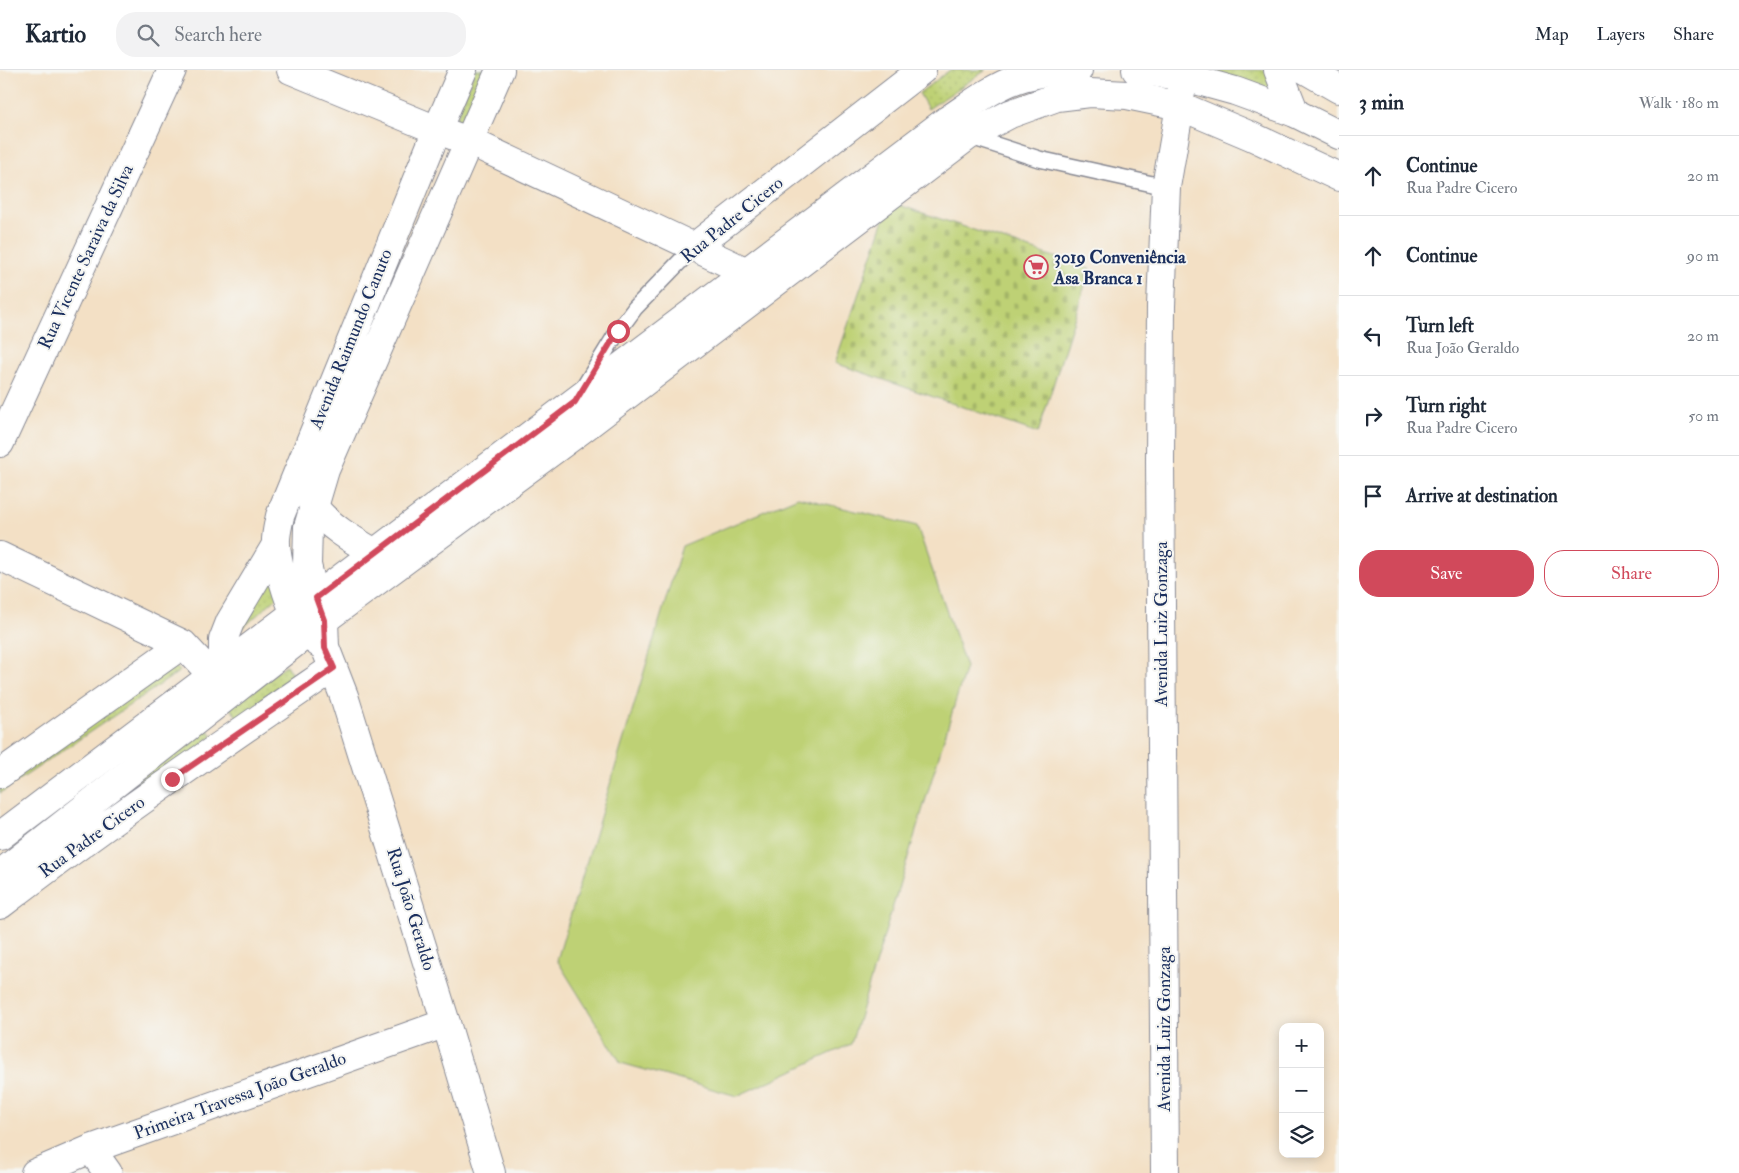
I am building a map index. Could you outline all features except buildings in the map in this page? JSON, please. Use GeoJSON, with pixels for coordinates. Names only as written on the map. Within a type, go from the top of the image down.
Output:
{"type":"FeatureCollection","features":[{"type":"Feature","properties":{"kind":"street","name":"Rua Vicente Saraiva da Silva"},"geometry":{"type":"LineString","coordinates":[[0,443],[172,70]]}},
{"type":"Feature","properties":{"kind":"street"},"geometry":{"type":"LineString","coordinates":[[291,70],[437,130],[469,141],[747,272]]}},
{"type":"Feature","properties":{"kind":"street","name":"Avenida Raimundo Canuto"},"geometry":{"type":"LineString","coordinates":[[316,630],[306,547],[313,506],[314,465],[437,130],[463,70]]}},
{"type":"Feature","properties":{"kind":"street","name":"Avenida Raimundo Canuto"},"geometry":{"type":"LineString","coordinates":[[316,630],[279,564],[276,545],[280,516],[314,465],[469,141],[500,70]]}},
{"type":"Feature","properties":{"kind":"street","name":"Rua Padre Cicero"},"geometry":{"type":"LineString","coordinates":[[694,247],[922,70]]}},
{"type":"Feature","properties":{"kind":"street"},"geometry":{"type":"LineString","coordinates":[[11,876],[209,708],[316,630],[589,424],[957,128],[988,93],[1017,79],[1047,72],[1078,70]]}},
{"type":"Feature","properties":{"kind":"street"},"geometry":{"type":"LineString","coordinates":[[1136,70],[1181,76],[1235,91],[1295,113],[1339,135]]}},
{"type":"Feature","properties":{"kind":"street"},"geometry":{"type":"LineString","coordinates":[[1278,70],[1295,113]]}},
{"type":"Feature","properties":{"kind":"street"},"geometry":{"type":"LineString","coordinates":[[1306,70],[1339,89]]}},
{"type":"Feature","properties":{"kind":"street","name":"Avenida Luiz Gonzaga"},"geometry":{"type":"LineString","coordinates":[[1165,1173],[1160,441],[1161,306],[1166,187],[1180,106],[1181,76]]}},
{"type":"Feature","properties":{"kind":"street"},"geometry":{"type":"LineString","coordinates":[[0,836],[217,671],[316,630],[375,552],[747,272],[957,128],[1010,114],[1057,97],[1090,93],[1126,95],[1180,106],[1339,177]]}},
{"type":"Feature","properties":{"kind":"street"},"geometry":{"type":"LineString","coordinates":[[313,506],[325,521],[375,552]]}},
{"type":"Feature","properties":{"kind":"street"},"geometry":{"type":"LineString","coordinates":[[217,671],[223,640],[230,622],[276,545]]}},
{"type":"Feature","properties":{"kind":"street"},"geometry":{"type":"LineString","coordinates":[[0,556],[183,644],[217,671]]}},
{"type":"Feature","properties":{"kind":"street","name":"Rua Padre Cicero"},"geometry":{"type":"LineString","coordinates":[[0,905],[11,876],[156,790],[232,738],[316,630]]}},
{"type":"Feature","properties":{"kind":"street","name":"Rua João Geraldo"},"geometry":{"type":"LineString","coordinates":[[316,630],[446,1023],[491,1173]]}},
{"type":"Feature","properties":{"kind":"street"},"geometry":{"type":"LineString","coordinates":[[0,774],[183,644]]}},
{"type":"Feature","properties":{"kind":"street"},"geometry":{"type":"LineString","coordinates":[[209,708],[232,738]]}},
{"type":"Feature","properties":{"kind":"street","name":"Primeira Travessa João Geraldo"},"geometry":{"type":"LineString","coordinates":[[35,1173],[91,1149],[446,1023]]}},
{"type":"Feature","properties":{"kind":"street"},"geometry":{"type":"LineString","coordinates":[[91,1149],[108,1173]]}},
{"type":"Feature","properties":{"kind":"lane"},"geometry":{"type":"LineString","coordinates":[[957,128],[1039,159],[1166,187]]}},
{"type":"Feature","properties":{"kind":"lane","name":"Rua Padre Cicero"},"geometry":{"type":"LineString","coordinates":[[575,402],[618,331],[635,308],[694,247]]}},
{"type":"Feature","properties":{"kind":"green space"},"geometry":{"type":"Polygon","coordinates":[[[475,70],[496,70],[471,127],[455,121],[475,70]]]}},
{"type":"Feature","properties":{"kind":"green space"},"geometry":{"type":"Polygon","coordinates":[[[950,70],[986,70],[928,109],[919,93],[950,70]]]}},
{"type":"Feature","properties":{"kind":"green space"},"geometry":{"type":"Polygon","coordinates":[[[1197,70],[1271,70],[1285,94],[1197,70]]]}},
{"type":"Feature","properties":{"kind":"green space"},"geometry":{"type":"Polygon","coordinates":[[[890,202],[1090,269],[1038,433],[835,363],[890,202]]]}},
{"type":"Feature","properties":{"kind":"green space"},"geometry":{"type":"Polygon","coordinates":[[[798,497],[917,526],[966,667],[851,1044],[737,1096],[621,1063],[557,960],[682,546],[798,497]]]}},
{"type":"Feature","properties":{"kind":"green space"},"geometry":{"type":"Polygon","coordinates":[[[272,557],[285,590],[226,643],[272,557]]]}},
{"type":"Feature","properties":{"kind":"green space"},"geometry":{"type":"Polygon","coordinates":[[[171,662],[180,671],[0,793],[0,778],[171,662]]]}},
{"type":"Feature","properties":{"kind":"green space"},"geometry":{"type":"Polygon","coordinates":[[[286,665],[293,676],[238,718],[230,708],[286,665]]]}},
{"type":"Feature","properties":{"kind":"green space"},"geometry":{"type":"Polygon","coordinates":[[[206,728],[213,736],[27,877],[87,819],[206,728]]]}},
{"type":"Feature","properties":{"kind":"place","name":"3019 Conveniência Asa Branca 1"},"geometry":{"type":"Point","coordinates":[1036,267]}},
{"type":"Feature","properties":{"kind":"route"},"geometry":{"type":"LineString","coordinates":[[172,779],[334,668],[325,648],[324,620],[316,598],[575,402],[618,331]]}}]}
